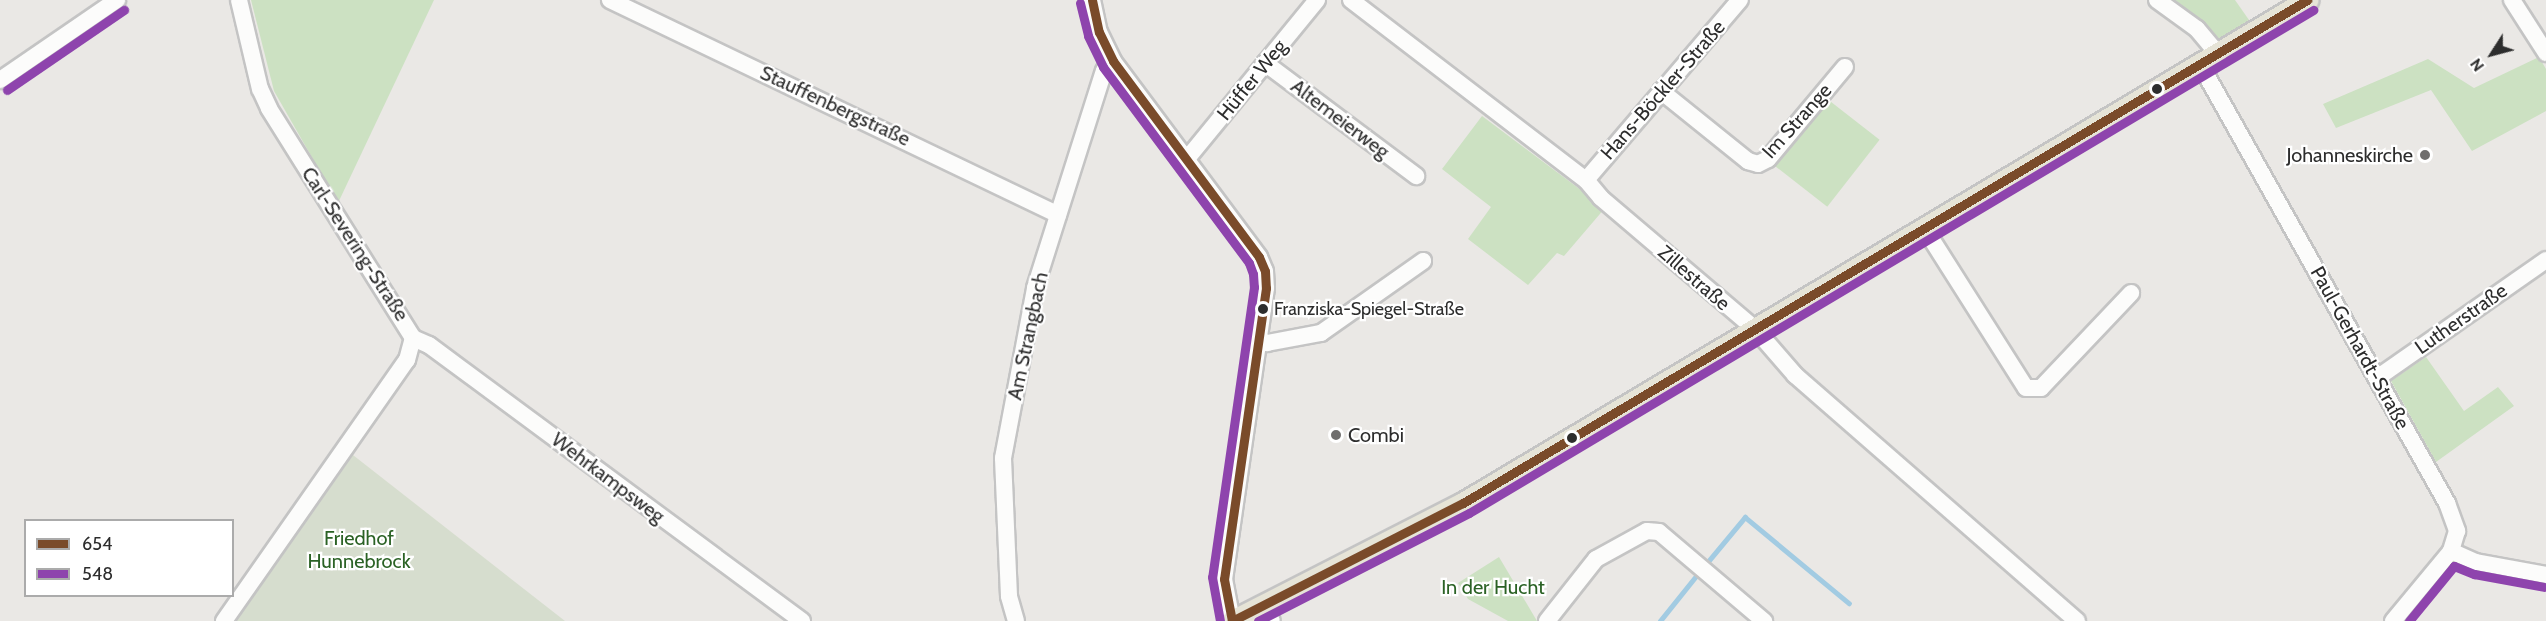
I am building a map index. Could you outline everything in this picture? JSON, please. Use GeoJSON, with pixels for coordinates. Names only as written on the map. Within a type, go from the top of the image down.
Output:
{"type":"FeatureCollection","features":[{"type":"Feature","properties":{"kind":"main road"},"geometry":{"type":"LineString","coordinates":[[1232,621],[1268,614],[1463,503],[2307,0]]}},
{"type":"Feature","properties":{"kind":"street"},"geometry":{"type":"LineString","coordinates":[[0,80],[117,0]]}},
{"type":"Feature","properties":{"kind":"street","name":"Carl-Severing-Straße"},"geometry":{"type":"LineString","coordinates":[[224,621],[407,360],[413,338],[269,108],[260,89],[239,0]]}},
{"type":"Feature","properties":{"kind":"street","name":"Stauffenbergstraße"},"geometry":{"type":"LineString","coordinates":[[610,0],[1058,215]]}},
{"type":"Feature","properties":{"kind":"street"},"geometry":{"type":"LineString","coordinates":[[1092,0],[1099,32],[1113,61],[1259,257],[1265,271],[1266,288],[1224,579],[1232,621]]}},
{"type":"Feature","properties":{"kind":"street","name":"Hüffer Weg"},"geometry":{"type":"LineString","coordinates":[[1186,160],[1317,0]]}},
{"type":"Feature","properties":{"kind":"street","name":"Zillestraße"},"geometry":{"type":"LineString","coordinates":[[1351,0],[1586,180],[1601,198],[1756,330],[1796,375],[2077,621]]}},
{"type":"Feature","properties":{"kind":"street","name":"Hans-Böckler-Straße"},"geometry":{"type":"LineString","coordinates":[[1586,180],[1740,0]]}},
{"type":"Feature","properties":{"kind":"street","name":"Paul-Gerhardt-Straße"},"geometry":{"type":"LineString","coordinates":[[2157,0],[2197,29],[2208,59],[2377,378],[2447,503],[2457,531],[2451,551]]}},
{"type":"Feature","properties":{"kind":"street"},"geometry":{"type":"LineString","coordinates":[[2512,0],[2546,53]]}},
{"type":"Feature","properties":{"kind":"street","name":"Am Strangbach"},"geometry":{"type":"LineString","coordinates":[[1016,621],[1009,596],[1003,458],[1035,288],[1104,71],[1113,61]]}},
{"type":"Feature","properties":{"kind":"street","name":"Altemeierweg"},"geometry":{"type":"LineString","coordinates":[[1265,63],[1416,176]]}},
{"type":"Feature","properties":{"kind":"street","name":"Im Strange"},"geometry":{"type":"LineString","coordinates":[[1661,91],[1748,161],[1758,164],[1768,159],[1845,68]]}},
{"type":"Feature","properties":{"kind":"street"},"geometry":{"type":"LineString","coordinates":[[1925,229],[2026,388],[2042,388],[2131,293]]}},
{"type":"Feature","properties":{"kind":"street","name":"Lutherstraße"},"geometry":{"type":"LineString","coordinates":[[2377,378],[2546,260]]}},
{"type":"Feature","properties":{"kind":"street"},"geometry":{"type":"LineString","coordinates":[[1257,339],[1267,343],[1321,333],[1423,261]]}},
{"type":"Feature","properties":{"kind":"street","name":"Wehrkampsweg"},"geometry":{"type":"LineString","coordinates":[[413,338],[429,345],[802,621]]}},
{"type":"Feature","properties":{"kind":"street"},"geometry":{"type":"LineString","coordinates":[[1547,621],[1596,559],[1647,531],[1659,532],[1764,621]]}},
{"type":"Feature","properties":{"kind":"street"},"geometry":{"type":"LineString","coordinates":[[2393,621],[2451,551],[2476,562],[2546,575]]}},
{"type":"Feature","properties":{"kind":"green space"},"geometry":{"type":"Polygon","coordinates":[[[251,0],[434,0],[338,203],[274,91],[251,0]]]}},
{"type":"Feature","properties":{"kind":"green space"},"geometry":{"type":"Polygon","coordinates":[[[2165,0],[2235,0],[2249,20],[2218,40],[2165,0]]]}},
{"type":"Feature","properties":{"kind":"green space"},"geometry":{"type":"Polygon","coordinates":[[[2539,57],[2546,69],[2546,111],[2472,151],[2431,90],[2336,128],[2323,104],[2428,59],[2474,88],[2539,57]]]}},
{"type":"Feature","properties":{"kind":"green space"},"geometry":{"type":"Polygon","coordinates":[[[1826,98],[1880,140],[1827,207],[1774,165],[1826,98]]]}},
{"type":"Feature","properties":{"kind":"green space"},"geometry":{"type":"Polygon","coordinates":[[[1482,116],[1605,208],[1564,256],[1557,253],[1528,285],[1468,239],[1491,207],[1442,169],[1482,116]]]}},
{"type":"Feature","properties":{"kind":"green space"},"geometry":{"type":"Polygon","coordinates":[[[2426,357],[2464,411],[2498,387],[2514,406],[2436,462],[2391,381],[2426,357]]]}},
{"type":"Feature","properties":{"kind":"green space","name":"Friedhof Hunnebrock"},"geometry":{"type":"Polygon","coordinates":[[[344,448],[565,621],[219,621],[344,448]]]}},
{"type":"Feature","properties":{"kind":"green space","name":"In der Hucht"},"geometry":{"type":"Polygon","coordinates":[[[1499,557],[1537,621],[1508,621],[1468,599],[1458,583],[1499,557]]]}},
{"type":"Feature","properties":{"kind":"waterway"},"geometry":{"type":"LineString","coordinates":[[1706,564],[1745,517],[1849,603]]}},
{"type":"Feature","properties":{"kind":"waterway"},"geometry":{"type":"LineString","coordinates":[[1660,621],[1696,576]]}},
{"type":"Feature","properties":{"kind":"transit line","name":"654"},"geometry":{"type":"LineString","coordinates":[[1092,0],[1099,32],[1113,61],[1259,257],[1265,271],[1266,288],[1224,579],[1232,621]]}},
{"type":"Feature","properties":{"kind":"transit line","name":"654"},"geometry":{"type":"LineString","coordinates":[[1232,621],[1463,503],[2307,0]]}},
{"type":"Feature","properties":{"kind":"transit line","name":"548"},"geometry":{"type":"LineString","coordinates":[[1080,3],[1088,36],[1103,67],[1249,263],[1253,274],[1254,287],[1212,577],[1220,621]]}},
{"type":"Feature","properties":{"kind":"transit line","name":"548"},"geometry":{"type":"LineString","coordinates":[[7,90],[124,10]]}},
{"type":"Feature","properties":{"kind":"transit line","name":"548"},"geometry":{"type":"LineString","coordinates":[[1258,621],[1469,513],[2313,10]]}},
{"type":"Feature","properties":{"kind":"transit line","name":"548"},"geometry":{"type":"LineString","coordinates":[[2409,621],[2454,566],[2474,574],[2544,587]]}},
{"type":"Feature","properties":{"kind":"place","name":"Johanneskirche"},"geometry":{"type":"Point","coordinates":[2425,155]}},
{"type":"Feature","properties":{"kind":"place","name":"Franziska-Spiegel-Straße"},"geometry":{"type":"Point","coordinates":[1263,309]}},
{"type":"Feature","properties":{"kind":"place","name":"Combi"},"geometry":{"type":"Point","coordinates":[1336,435]}}]}
